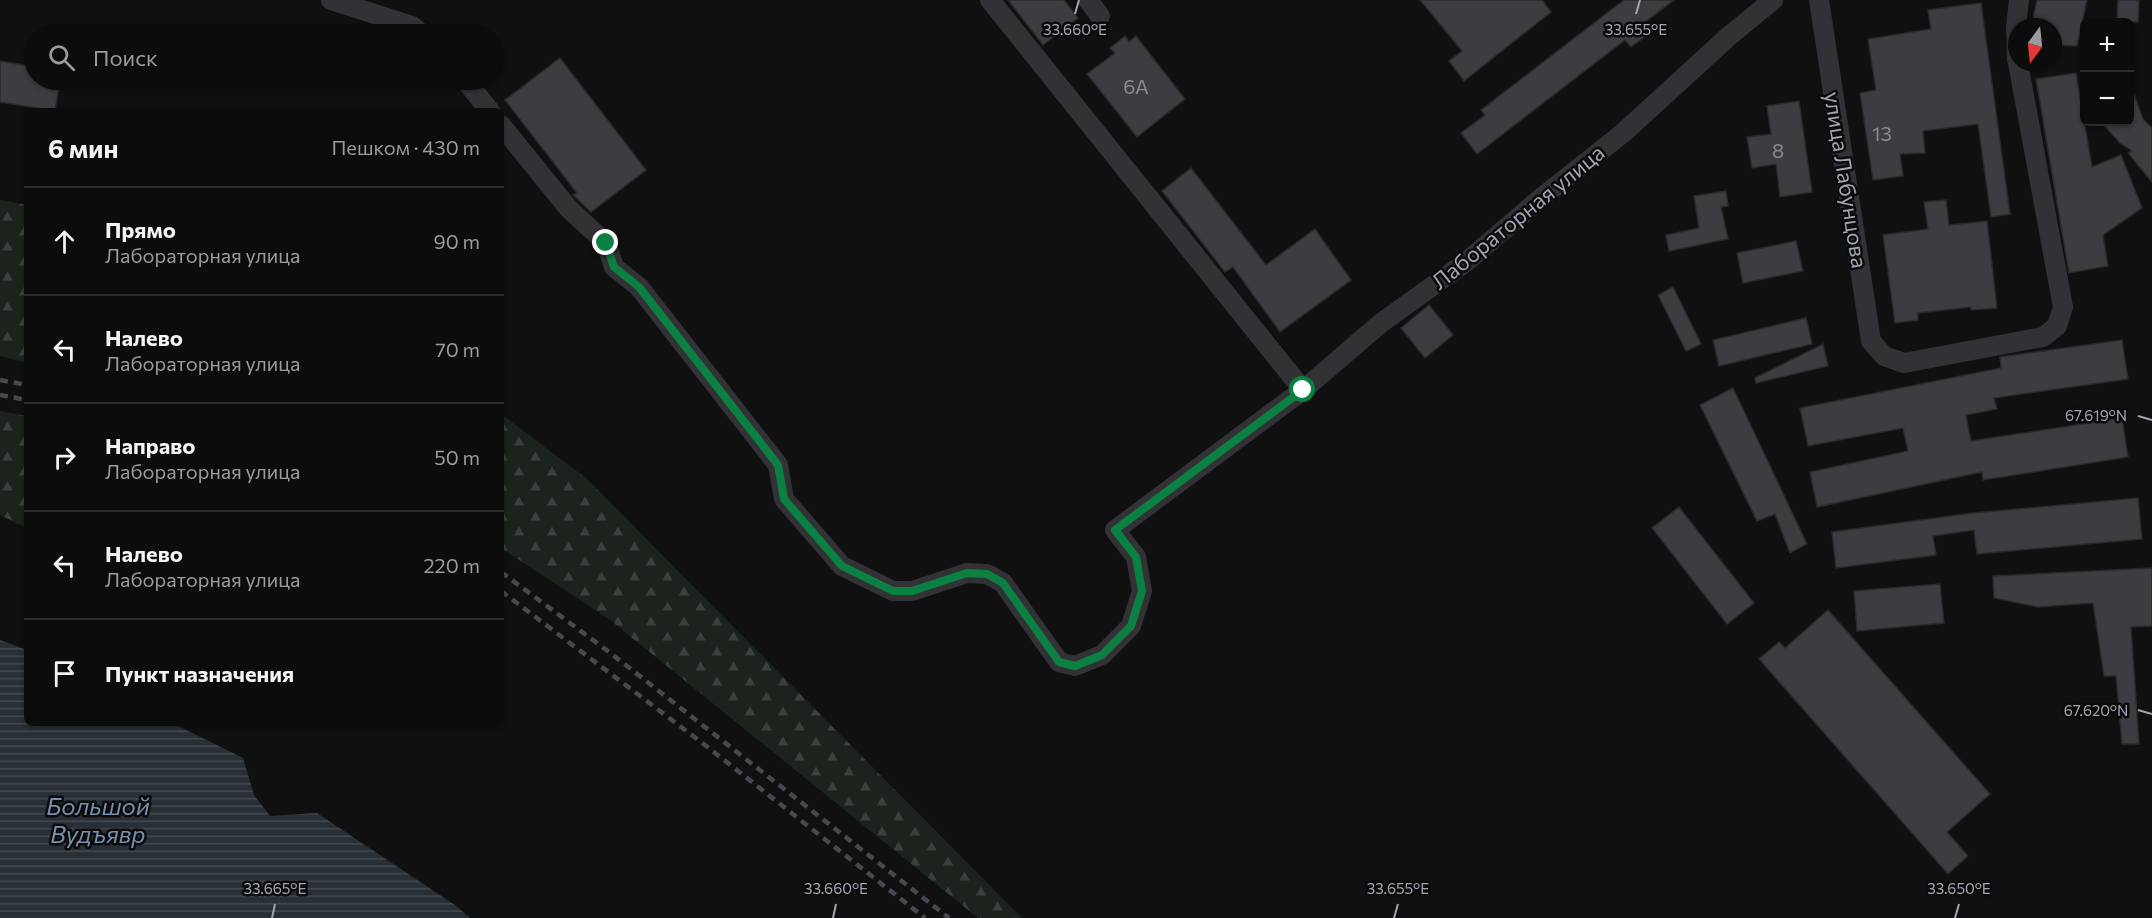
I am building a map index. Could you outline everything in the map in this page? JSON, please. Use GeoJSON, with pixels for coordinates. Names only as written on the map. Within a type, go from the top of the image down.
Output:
{"type":"FeatureCollection","features":[{"type":"Feature","properties":{"kind":"street"},"geometry":{"type":"LineString","coordinates":[[331,0],[406,24]]}},
{"type":"Feature","properties":{"kind":"street"},"geometry":{"type":"LineString","coordinates":[[990,0],[1303,390]]}},
{"type":"Feature","properties":{"kind":"street"},"geometry":{"type":"LineString","coordinates":[[1088,0],[1100,16]]}},
{"type":"Feature","properties":{"kind":"street","name":"Лабораторная улица"},"geometry":{"type":"LineString","coordinates":[[504,128],[569,209],[606,243],[614,267],[639,287],[778,465],[784,499],[842,566],[893,591],[912,591],[967,573],[987,574],[1003,583],[1059,662],[1075,666],[1102,655],[1131,626],[1142,591],[1136,557],[1115,530],[1303,390],[1381,323],[1466,262],[1541,198],[1623,133],[1773,0]]}},
{"type":"Feature","properties":{"kind":"street","name":"улица Лабунцова"},"geometry":{"type":"LineString","coordinates":[[1819,0],[1871,341],[1884,356],[1904,363],[2043,337],[2057,326],[2063,307],[2019,72]]}},
{"type":"Feature","properties":{"kind":"street"},"geometry":{"type":"LineString","coordinates":[[2017,18],[2019,0]]}},
{"type":"Feature","properties":{"kind":"street"},"geometry":{"type":"LineString","coordinates":[[473,90],[488,108]]}},
{"type":"Feature","properties":{"kind":"green space"},"geometry":{"type":"Polygon","coordinates":[[[0,200],[24,204],[24,362],[0,356],[0,200]]]}},
{"type":"Feature","properties":{"kind":"green space"},"geometry":{"type":"Polygon","coordinates":[[[0,411],[24,415],[24,527],[0,515],[0,411]]]}},
{"type":"Feature","properties":{"kind":"green space"},"geometry":{"type":"Polygon","coordinates":[[[504,416],[587,479],[1022,918],[978,918],[610,620],[504,550],[504,416]]]}},
{"type":"Feature","properties":{"kind":"water","name":"Большой Вудъявр"},"geometry":{"type":"Polygon","coordinates":[[[0,640],[24,649],[24,726],[178,726],[243,758],[254,795],[270,816],[317,813],[455,905],[470,918],[0,918],[0,640]]]}},
{"type":"Feature","properties":{"kind":"building"},"geometry":{"type":"Polygon","coordinates":[[[1008,0],[1064,0],[1078,18],[1043,45],[1008,0]]]}},
{"type":"Feature","properties":{"kind":"building"},"geometry":{"type":"Polygon","coordinates":[[[1420,0],[1542,0],[1551,12],[1464,81],[1449,61],[1462,51],[1420,0]]]}},
{"type":"Feature","properties":{"kind":"building"},"geometry":{"type":"Polygon","coordinates":[[[1624,0],[1674,0],[1640,26],[1647,35],[1631,47],[1625,40],[1477,154],[1461,133],[1485,115],[1481,110],[1624,0]]]}},
{"type":"Feature","properties":{"kind":"building"},"geometry":{"type":"Polygon","coordinates":[[[2037,0],[2087,0],[2083,18],[2080,18],[2077,46],[2062,45],[2062,18],[2033,18],[2037,0]]]}},
{"type":"Feature","properties":{"kind":"building"},"geometry":{"type":"Polygon","coordinates":[[[2118,0],[2139,0],[2138,22],[2134,22],[2134,18],[2117,18],[2118,0]]]}},
{"type":"Feature","properties":{"kind":"building"},"geometry":{"type":"Polygon","coordinates":[[[1981,3],[2010,214],[1991,217],[1978,124],[1923,131],[1925,153],[1900,154],[1903,176],[1873,180],[1860,93],[1876,90],[1868,39],[1931,29],[1928,10],[1981,3]]]}},
{"type":"Feature","properties":{"kind":"building"},"geometry":{"type":"Polygon","coordinates":[[[1125,36],[1129,42],[1136,36],[1185,99],[1137,137],[1087,74],[1115,53],[1110,48],[1125,36]]]}},
{"type":"Feature","properties":{"kind":"building"},"geometry":{"type":"Polygon","coordinates":[[[560,58],[646,170],[591,212],[573,195],[577,193],[505,100],[560,58]]]}},
{"type":"Feature","properties":{"kind":"building"},"geometry":{"type":"Polygon","coordinates":[[[0,61],[24,65],[24,90],[58,90],[55,108],[37,108],[0,102],[0,61]]]}},
{"type":"Feature","properties":{"kind":"building"},"geometry":{"type":"Polygon","coordinates":[[[2076,73],[2080,96],[2080,126],[2085,126],[2092,167],[2121,155],[2142,208],[2103,235],[2108,266],[2069,273],[2036,79],[2076,73]]]}},
{"type":"Feature","properties":{"kind":"building"},"geometry":{"type":"Polygon","coordinates":[[[2134,94],[2143,119],[2152,128],[2152,182],[2128,153],[2132,151],[2120,143],[2105,126],[2134,126],[2134,94]]]}},
{"type":"Feature","properties":{"kind":"building"},"geometry":{"type":"Polygon","coordinates":[[[1799,101],[1812,192],[1780,197],[1776,164],[1752,168],[1747,137],[1771,134],[1767,106],[1799,101]]]}},
{"type":"Feature","properties":{"kind":"building"},"geometry":{"type":"Polygon","coordinates":[[[1191,168],[1266,265],[1315,229],[1351,280],[1280,332],[1233,267],[1225,272],[1162,191],[1191,168]]]}},
{"type":"Feature","properties":{"kind":"building"},"geometry":{"type":"Polygon","coordinates":[[[1726,191],[1728,206],[1721,207],[1728,239],[1669,251],[1666,235],[1699,228],[1694,196],[1726,191]]]}},
{"type":"Feature","properties":{"kind":"building"},"geometry":{"type":"Polygon","coordinates":[[[1946,200],[1949,225],[1987,221],[1997,308],[1971,310],[1971,307],[1918,313],[1918,320],[1895,323],[1883,235],[1928,229],[1924,202],[1946,200]]]}},
{"type":"Feature","properties":{"kind":"building"},"geometry":{"type":"Polygon","coordinates":[[[1796,241],[1803,271],[1743,283],[1737,253],[1796,241]]]}},
{"type":"Feature","properties":{"kind":"building"},"geometry":{"type":"Polygon","coordinates":[[[1673,287],[1701,344],[1686,351],[1658,295],[1673,287]]]}},
{"type":"Feature","properties":{"kind":"building"},"geometry":{"type":"Polygon","coordinates":[[[1429,305],[1453,335],[1425,358],[1401,328],[1429,305]]]}},
{"type":"Feature","properties":{"kind":"building"},"geometry":{"type":"Polygon","coordinates":[[[1806,318],[1812,344],[1719,366],[1713,340],[1806,318]]]}},
{"type":"Feature","properties":{"kind":"building"},"geometry":{"type":"Polygon","coordinates":[[[2122,340],[2128,379],[1994,398],[1997,409],[1966,415],[1971,441],[2122,418],[2128,457],[1983,480],[1982,472],[1817,507],[1810,472],[1908,451],[1903,428],[1808,446],[1800,408],[2001,368],[2000,357],[2122,340]]]}},
{"type":"Feature","properties":{"kind":"building"},"geometry":{"type":"Polygon","coordinates":[[[1823,344],[1828,366],[1756,383],[1755,378],[1823,344]]]}},
{"type":"Feature","properties":{"kind":"building"},"geometry":{"type":"Polygon","coordinates":[[[1733,388],[1807,544],[1790,553],[1775,514],[1757,521],[1700,405],[1733,388]]]}},
{"type":"Feature","properties":{"kind":"building"},"geometry":{"type":"Polygon","coordinates":[[[2138,498],[2142,539],[1977,554],[1974,530],[1933,536],[1936,555],[1836,568],[1832,532],[1973,513],[2138,498]]]}},
{"type":"Feature","properties":{"kind":"building"},"geometry":{"type":"Polygon","coordinates":[[[1679,507],[1754,603],[1727,624],[1652,528],[1679,507]]]}},
{"type":"Feature","properties":{"kind":"building"},"geometry":{"type":"Polygon","coordinates":[[[2152,568],[2152,626],[2131,627],[2139,744],[2122,744],[2116,676],[2104,676],[2093,603],[2038,607],[1994,598],[1993,576],[2152,568]]]}},
{"type":"Feature","properties":{"kind":"building"},"geometry":{"type":"Polygon","coordinates":[[[1940,584],[1944,623],[1857,631],[1854,591],[1940,584]]]}},
{"type":"Feature","properties":{"kind":"building"},"geometry":{"type":"Polygon","coordinates":[[[1828,610],[1990,794],[1947,832],[1968,856],[1948,874],[1759,659],[1779,642],[1785,648],[1828,610]]]}},
{"type":"Feature","properties":{"kind":"railway"},"geometry":{"type":"LineString","coordinates":[[0,380],[24,384]]}},
{"type":"Feature","properties":{"kind":"railway"},"geometry":{"type":"LineString","coordinates":[[0,395],[24,399]]}},
{"type":"Feature","properties":{"kind":"railway"},"geometry":{"type":"LineString","coordinates":[[504,574],[609,652],[949,918]]}},
{"type":"Feature","properties":{"kind":"railway"},"geometry":{"type":"LineString","coordinates":[[504,593],[705,745],[925,918]]}},
{"type":"Feature","properties":{"kind":"route"},"geometry":{"type":"LineString","coordinates":[[606,243],[614,267],[639,287],[778,465],[784,499],[842,566],[893,591],[912,591],[967,573],[987,574],[1003,583],[1059,662],[1075,666],[1102,655],[1131,626],[1142,591],[1136,557],[1115,530],[1303,390]]}}]}
